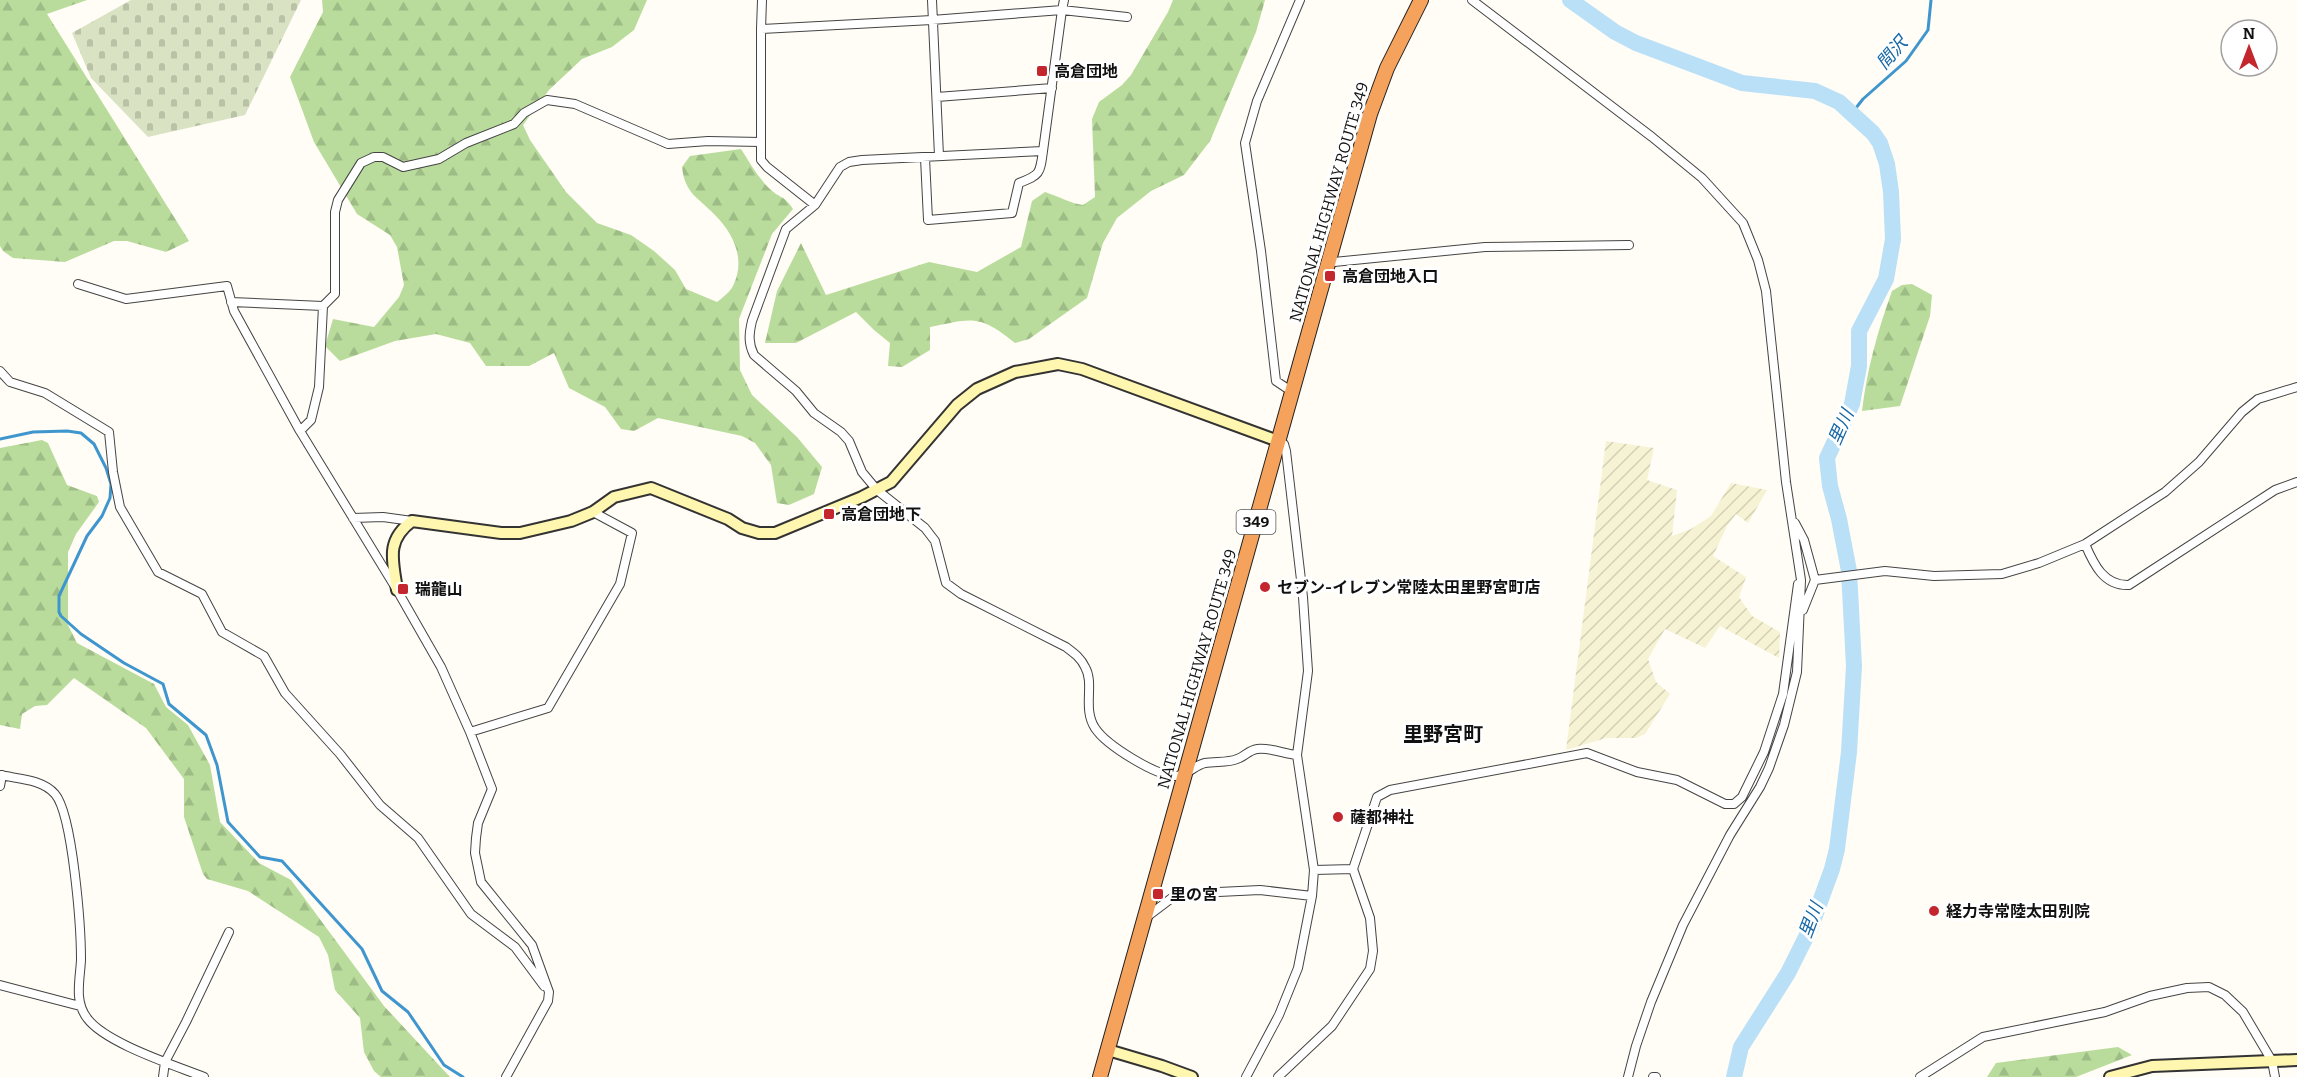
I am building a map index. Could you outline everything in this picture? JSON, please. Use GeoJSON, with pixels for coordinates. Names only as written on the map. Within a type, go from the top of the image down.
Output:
{"type":"FeatureCollection","features":[{"type":"Feature","properties":{"kind":"highway","name":"NATIONAL HIGHWAY ROUTE 349"},"geometry":{"type":"LineString","coordinates":[[1100,1077],[1291,391],[1379,86],[1421,0]]}},
{"type":"Feature","properties":{"kind":"street"},"geometry":{"type":"LineString","coordinates":[[762,0],[761,160],[814,205]]}},
{"type":"Feature","properties":{"kind":"street"},"geometry":{"type":"LineString","coordinates":[[932,0],[939,156]]}},
{"type":"Feature","properties":{"kind":"street"},"geometry":{"type":"LineString","coordinates":[[925,158],[928,220],[1012,213],[1019,183],[1037,176],[1041,170],[1064,0]]}},
{"type":"Feature","properties":{"kind":"street"},"geometry":{"type":"LineString","coordinates":[[1291,391],[1276,381],[1245,143],[1257,101],[1300,0]]}},
{"type":"Feature","properties":{"kind":"street"},"geometry":{"type":"LineString","coordinates":[[1472,0],[1652,137],[1701,178],[1743,223],[1756,253],[1766,291],[1800,574],[1801,616],[1797,672],[1790,703],[1767,772],[1686,917],[1651,1002],[1628,1077]]}},
{"type":"Feature","properties":{"kind":"street"},"geometry":{"type":"LineString","coordinates":[[761,29],[933,21],[1062,10],[1127,17]]}},
{"type":"Feature","properties":{"kind":"street"},"geometry":{"type":"LineString","coordinates":[[937,97],[1052,88]]}},
{"type":"Feature","properties":{"kind":"street"},"geometry":{"type":"LineString","coordinates":[[300,431],[311,420],[319,387],[323,306],[335,294],[335,212],[338,200],[361,163],[374,157],[383,157],[403,167],[439,159],[466,143],[514,124],[524,113],[547,100],[575,104],[668,144],[708,141],[761,142]]}},
{"type":"Feature","properties":{"kind":"street"},"geometry":{"type":"LineString","coordinates":[[1043,152],[849,162],[840,167],[814,205],[786,229],[752,321],[749,335],[750,346],[754,355],[796,392],[814,413],[841,432],[849,441],[862,472],[877,490],[914,518],[935,541],[946,583],[961,594],[1066,647],[1078,657],[1087,668],[1089,677],[1087,705],[1089,714],[1095,728],[1107,741],[1152,769],[1176,776],[1200,764],[1236,760],[1259,748],[1298,755]]}},
{"type":"Feature","properties":{"kind":"street"},"geometry":{"type":"LineString","coordinates":[[1328,260],[1334,262],[1485,247],[1629,245]]}},
{"type":"Feature","properties":{"kind":"street"},"geometry":{"type":"LineString","coordinates":[[78,284],[126,299],[227,286],[234,311],[300,431],[441,667],[471,732],[492,789],[478,823],[476,838],[475,853],[481,882],[532,945],[549,992],[548,1001],[506,1077]]}},
{"type":"Feature","properties":{"kind":"street"},"geometry":{"type":"LineString","coordinates":[[231,302],[323,306]]}},
{"type":"Feature","properties":{"kind":"street"},"geometry":{"type":"LineString","coordinates":[[353,518],[383,517],[501,533],[520,533],[571,520],[593,512],[614,497],[651,488],[728,519],[742,528],[759,533],[775,533],[891,482],[957,405],[977,389],[1015,372],[1058,364],[1082,369],[1284,444],[1303,597],[1308,671],[1298,755],[1314,870],[1312,896],[1298,968],[1279,1015],[1246,1077]]}},
{"type":"Feature","properties":{"kind":"street"},"geometry":{"type":"LineString","coordinates":[[0,370],[10,382],[45,393],[109,432],[113,472],[120,507],[158,572],[202,594],[222,632],[264,656],[285,693],[340,754],[380,805],[418,838],[471,914],[515,947],[549,992]]}},
{"type":"Feature","properties":{"kind":"street"},"geometry":{"type":"LineString","coordinates":[[1819,580],[1885,571],[1934,576],[2002,574],[2039,563],[2085,544],[2165,492],[2199,462],[2242,412],[2258,399],[2297,387]]}},
{"type":"Feature","properties":{"kind":"street"},"geometry":{"type":"LineString","coordinates":[[2085,544],[2096,568],[2106,578],[2117,586],[2129,585],[2275,490],[2297,482]]}},
{"type":"Feature","properties":{"kind":"street"},"geometry":{"type":"LineString","coordinates":[[471,732],[548,708],[620,584],[632,533],[593,512]]}},
{"type":"Feature","properties":{"kind":"street"},"geometry":{"type":"LineString","coordinates":[[1792,516],[1819,580],[1801,616]]}},
{"type":"Feature","properties":{"kind":"street"},"geometry":{"type":"LineString","coordinates":[[397,590],[392,549],[397,535],[412,521]]}},
{"type":"Feature","properties":{"kind":"street"},"geometry":{"type":"LineString","coordinates":[[1742,797],[1764,752],[1783,694],[1800,574]]}},
{"type":"Feature","properties":{"kind":"street"},"geometry":{"type":"LineString","coordinates":[[1278,1077],[1332,1026],[1370,969],[1373,951],[1370,918],[1353,868],[1357,850],[1377,797],[1390,790],[1587,753],[1637,772],[1677,780],[1725,804],[1734,804],[1767,772]]}},
{"type":"Feature","properties":{"kind":"street"},"geometry":{"type":"LineString","coordinates":[[0,786],[1,775],[34,781],[47,787],[56,795],[63,808],[76,881],[80,921],[80,1006],[88,1019],[109,1037],[204,1077]]}},
{"type":"Feature","properties":{"kind":"street"},"geometry":{"type":"LineString","coordinates":[[1314,870],[1353,868]]}},
{"type":"Feature","properties":{"kind":"street"},"geometry":{"type":"LineString","coordinates":[[1143,920],[1177,894],[1260,890],[1312,896]]}},
{"type":"Feature","properties":{"kind":"street"},"geometry":{"type":"LineString","coordinates":[[163,1077],[165,1062],[229,932]]}},
{"type":"Feature","properties":{"kind":"street"},"geometry":{"type":"LineString","coordinates":[[0,985],[80,1006]]}},
{"type":"Feature","properties":{"kind":"street"},"geometry":{"type":"LineString","coordinates":[[1920,1077],[1983,1037],[2105,1012],[2150,996],[2187,988],[2209,987],[2225,995],[2243,1012],[2272,1061],[2275,1077]]}},
{"type":"Feature","properties":{"kind":"street"},"geometry":{"type":"LineString","coordinates":[[1107,1050],[1192,1077]]}},
{"type":"Feature","properties":{"kind":"street"},"geometry":{"type":"LineString","coordinates":[[2110,1077],[2152,1066],[2297,1060]]}},
{"type":"Feature","properties":{"kind":"shaded area"},"geometry":{"type":"Polygon","coordinates":[[[1606,441],[1654,448],[1647,480],[1677,490],[1672,536],[1691,529],[1711,516],[1731,483],[1767,490],[1748,523],[1736,514],[1727,526],[1713,556],[1746,577],[1739,597],[1752,616],[1780,632],[1779,658],[1720,626],[1705,648],[1665,629],[1648,659],[1656,682],[1670,694],[1645,734],[1636,738],[1606,738],[1566,750],[1606,441]]]}},
{"type":"Feature","properties":{"kind":"green space"},"geometry":{"type":"Polygon","coordinates":[[[0,0],[87,0],[47,14],[189,241],[166,252],[127,241],[114,241],[65,262],[13,258],[3,251],[0,246],[0,0]]]}},
{"type":"Feature","properties":{"kind":"green space"},"geometry":{"type":"Polygon","coordinates":[[[131,0],[301,0],[245,115],[148,137],[91,78],[72,33],[131,0]]]}},
{"type":"Feature","properties":{"kind":"green space"},"geometry":{"type":"Polygon","coordinates":[[[322,0],[647,0],[634,30],[612,47],[582,59],[549,90],[523,125],[530,140],[566,192],[597,223],[631,235],[675,270],[686,289],[717,302],[733,286],[737,276],[738,257],[728,230],[693,194],[686,183],[682,167],[690,156],[741,149],[766,185],[790,205],[793,209],[772,234],[739,319],[740,370],[752,395],[797,437],[822,467],[814,494],[789,505],[777,503],[771,465],[755,443],[742,436],[658,418],[634,431],[621,429],[605,407],[569,388],[554,353],[529,366],[486,366],[470,343],[436,334],[395,341],[340,361],[325,346],[333,319],[374,327],[399,297],[404,285],[397,247],[390,235],[357,214],[314,142],[290,77],[323,12],[322,0]]]}},
{"type":"Feature","properties":{"kind":"green space"},"geometry":{"type":"Polygon","coordinates":[[[1173,0],[1265,0],[1256,32],[1210,141],[1184,175],[1151,191],[1117,218],[1103,243],[1087,298],[1029,339],[1015,343],[993,327],[975,321],[966,320],[930,327],[930,350],[902,367],[888,366],[890,343],[856,312],[796,343],[765,343],[777,291],[801,243],[826,295],[929,262],[977,272],[1021,247],[1032,201],[1045,192],[1083,205],[1095,197],[1092,119],[1099,102],[1122,85],[1131,75],[1173,0]]]}},
{"type":"Feature","properties":{"kind":"green space"},"geometry":{"type":"Polygon","coordinates":[[[1912,284],[1932,295],[1930,316],[1900,406],[1862,411],[1874,350],[1892,291],[1902,285],[1912,284]]]}},
{"type":"Feature","properties":{"kind":"green space"},"geometry":{"type":"Polygon","coordinates":[[[42,440],[48,443],[67,485],[97,496],[99,502],[76,534],[68,552],[68,625],[77,643],[154,684],[166,707],[188,725],[210,765],[220,822],[259,863],[291,880],[384,1006],[450,1077],[381,1077],[374,1071],[364,1052],[360,1018],[335,990],[328,955],[319,937],[248,891],[207,879],[203,874],[184,817],[184,779],[146,728],[74,678],[47,705],[35,706],[22,714],[20,729],[0,725],[0,448],[42,440]]]}},
{"type":"Feature","properties":{"kind":"green space"},"geometry":{"type":"Polygon","coordinates":[[[2118,1047],[2132,1055],[2076,1077],[1987,1077],[1996,1063],[2118,1047]]]}},
{"type":"Feature","properties":{"kind":"waterway","name":"里川"},"geometry":{"type":"LineString","coordinates":[[1570,0],[1615,32],[1636,43],[1742,83],[1815,91],[1839,102],[1873,133],[1880,143],[1887,164],[1893,239],[1886,279],[1859,331],[1859,366],[1852,404],[1827,458],[1830,486],[1849,571],[1854,666],[1849,752],[1837,849],[1810,929],[1788,973],[1741,1047],[1734,1077]]}},
{"type":"Feature","properties":{"kind":"waterway","name":"間沢"},"geometry":{"type":"LineString","coordinates":[[1852,113],[1863,99],[1906,61],[1928,30],[1931,0]]}},
{"type":"Feature","properties":{"kind":"waterway"},"geometry":{"type":"LineString","coordinates":[[0,439],[33,432],[67,431],[81,433],[94,444],[111,484],[110,498],[102,516],[87,536],[59,596],[61,616],[81,634],[124,663],[163,684],[169,704],[206,735],[217,765],[228,822],[260,857],[282,861],[362,949],[382,991],[408,1012],[444,1065],[463,1077]]}},
{"type":"Feature","properties":{"kind":"place","name":"高倉団地"},"geometry":{"type":"Point","coordinates":[1042,71]}},
{"type":"Feature","properties":{"kind":"place","name":"高倉団地入口"},"geometry":{"type":"Point","coordinates":[1330,276]}},
{"type":"Feature","properties":{"kind":"place","name":"高倉団地下"},"geometry":{"type":"Point","coordinates":[829,514]}},
{"type":"Feature","properties":{"kind":"place","name":"セブン-イレブン常陸太田里野宮町店"},"geometry":{"type":"Point","coordinates":[1265,587]}},
{"type":"Feature","properties":{"kind":"place","name":"瑞龍山"},"geometry":{"type":"Point","coordinates":[403,589]}},
{"type":"Feature","properties":{"kind":"place","name":"薩都神社"},"geometry":{"type":"Point","coordinates":[1338,817]}},
{"type":"Feature","properties":{"kind":"place","name":"里の宮"},"geometry":{"type":"Point","coordinates":[1158,894]}},
{"type":"Feature","properties":{"kind":"place","name":"経力寺常陸太田別院"},"geometry":{"type":"Point","coordinates":[1934,911]}},
{"type":"Feature","properties":{"kind":"district","name":"里野宮町"},"geometry":{"type":"Point","coordinates":[1443,734]}}]}
